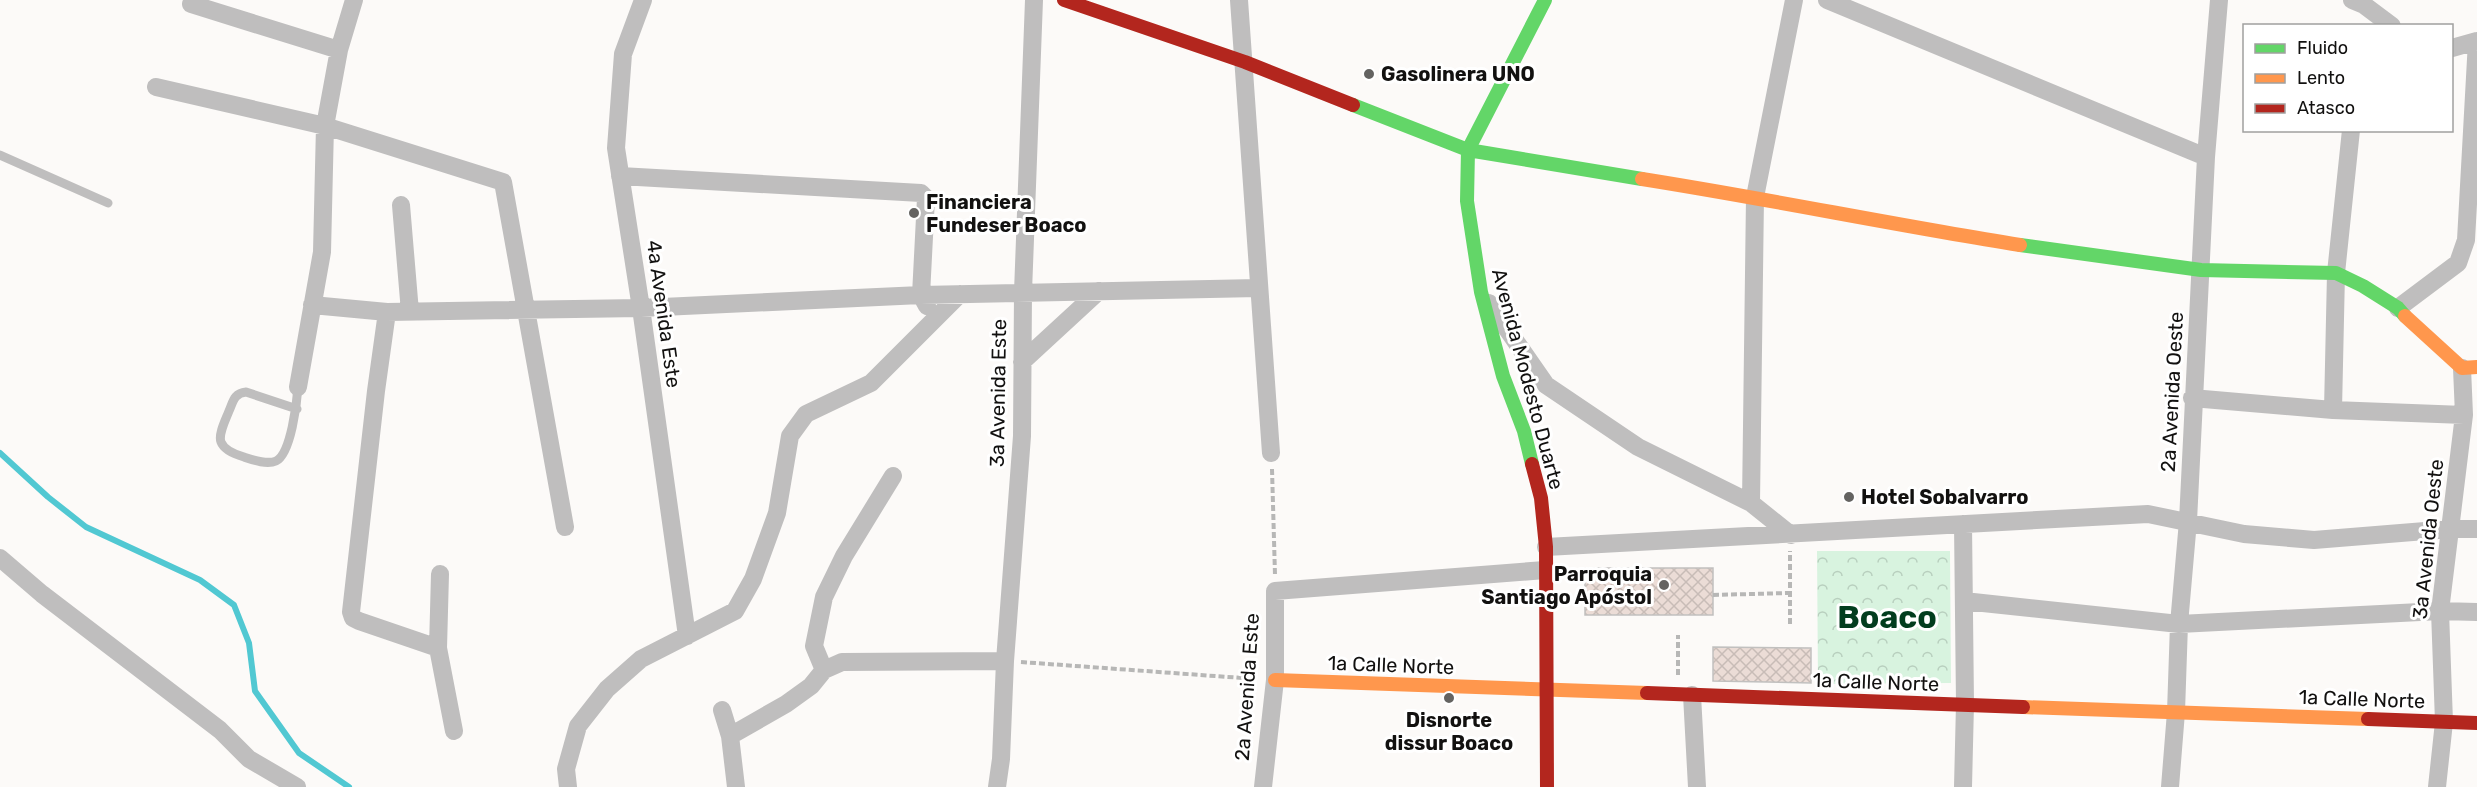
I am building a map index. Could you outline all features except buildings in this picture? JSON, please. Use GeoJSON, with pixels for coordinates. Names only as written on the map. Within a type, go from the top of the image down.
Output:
{"type":"FeatureCollection","features":[{"type":"Feature","properties":{"kind":"street"},"geometry":{"type":"LineString","coordinates":[[298,387],[322,252],[325,126],[339,50],[354,0]]}},
{"type":"Feature","properties":{"kind":"street","name":"4a Avenida Este"},"geometry":{"type":"LineString","coordinates":[[643,0],[623,54],[616,148],[687,636]]}},
{"type":"Feature","properties":{"kind":"street","name":"3a Avenida Este"},"geometry":{"type":"LineString","coordinates":[[997,787],[1001,759],[1005,661],[1022,436],[1023,292],[1034,0]]}},
{"type":"Feature","properties":{"kind":"street"},"geometry":{"type":"LineString","coordinates":[[1064,0],[1245,62],[1468,150],[1755,197],[1912,228],[2201,270],[2336,273],[2363,286],[2398,308],[2424,336],[2470,368]]}},
{"type":"Feature","properties":{"kind":"street"},"geometry":{"type":"LineString","coordinates":[[1239,0],[1271,453]]}},
{"type":"Feature","properties":{"kind":"street","name":"Avenida Modesto Duarte"},"geometry":{"type":"LineString","coordinates":[[1545,0],[1468,150],[1467,201],[1481,292],[1503,376],[1524,431],[1541,498],[1546,547],[1548,690],[1546,787]]}},
{"type":"Feature","properties":{"kind":"street"},"geometry":{"type":"LineString","coordinates":[[1751,503],[1755,197],[1794,0]]}},
{"type":"Feature","properties":{"kind":"street"},"geometry":{"type":"LineString","coordinates":[[1827,0],[2206,157]]}},
{"type":"Feature","properties":{"kind":"street","name":"2a Avenida Oeste"},"geometry":{"type":"LineString","coordinates":[[2170,787],[2176,712],[2179,624],[2188,521],[2192,398],[2206,157],[2219,0]]}},
{"type":"Feature","properties":{"kind":"street"},"geometry":{"type":"LineString","coordinates":[[2358,3],[2362,24]]}},
{"type":"Feature","properties":{"kind":"street"},"geometry":{"type":"LineString","coordinates":[[2358,3],[2389,24]]}},
{"type":"Feature","properties":{"kind":"street"},"geometry":{"type":"LineString","coordinates":[[191,4],[339,50]]}},
{"type":"Feature","properties":{"kind":"street"},"geometry":{"type":"LineString","coordinates":[[2398,308],[2458,263],[2466,240],[2477,41],[2453,47]]}},
{"type":"Feature","properties":{"kind":"street"},"geometry":{"type":"LineString","coordinates":[[156,87],[325,126],[503,182],[528,309],[565,527]]}},
{"type":"Feature","properties":{"kind":"street"},"geometry":{"type":"LineString","coordinates":[[2333,410],[2336,273],[2351,132]]}},
{"type":"Feature","properties":{"kind":"street"},"geometry":{"type":"LineString","coordinates":[[620,176],[921,193],[926,198],[921,296],[934,320]]}},
{"type":"Feature","properties":{"kind":"street"},"geometry":{"type":"LineString","coordinates":[[400,205],[410,312]]}},
{"type":"Feature","properties":{"kind":"street"},"geometry":{"type":"LineString","coordinates":[[312,305],[387,312],[641,308],[960,294],[1258,288]]}},
{"type":"Feature","properties":{"kind":"street"},"geometry":{"type":"LineString","coordinates":[[1022,362],[1099,291]]}},
{"type":"Feature","properties":{"kind":"street"},"geometry":{"type":"LineString","coordinates":[[1481,292],[1546,385],[1638,447],[1751,503],[1791,535]]}},
{"type":"Feature","properties":{"kind":"street"},"geometry":{"type":"LineString","coordinates":[[568,787],[566,769],[578,726],[607,688],[641,659],[735,611],[753,579],[777,513],[790,436],[796,426],[806,414],[871,383],[960,294]]}},
{"type":"Feature","properties":{"kind":"street"},"geometry":{"type":"LineString","coordinates":[[387,312],[351,612],[353,618],[359,621],[438,648]]}},
{"type":"Feature","properties":{"kind":"street","name":"3a Avenida Oeste"},"geometry":{"type":"LineString","coordinates":[[2438,787],[2444,722],[2440,611],[2470,368]]}},
{"type":"Feature","properties":{"kind":"street"},"geometry":{"type":"LineString","coordinates":[[2192,398],[2333,410],[2464,415]]}},
{"type":"Feature","properties":{"kind":"street"},"geometry":{"type":"LineString","coordinates":[[824,670],[814,646],[824,597],[844,556],[894,476]]}},
{"type":"Feature","properties":{"kind":"street"},"geometry":{"type":"LineString","coordinates":[[1546,547],[2148,514],[2244,534],[2314,540],[2450,529],[2477,529]]}},
{"type":"Feature","properties":{"kind":"street"},"geometry":{"type":"LineString","coordinates":[[1963,787],[1964,524]]}},
{"type":"Feature","properties":{"kind":"street"},"geometry":{"type":"LineString","coordinates":[[0,558],[42,594],[220,730],[249,759],[297,787]]}},
{"type":"Feature","properties":{"kind":"street"},"geometry":{"type":"LineString","coordinates":[[1275,583],[1545,570]]}},
{"type":"Feature","properties":{"kind":"street"},"geometry":{"type":"LineString","coordinates":[[440,574],[438,648],[454,731]]}},
{"type":"Feature","properties":{"kind":"street","name":"2a Avenida Este"},"geometry":{"type":"LineString","coordinates":[[1263,787],[1275,680],[1275,583]]}},
{"type":"Feature","properties":{"kind":"street"},"geometry":{"type":"LineString","coordinates":[[1964,601],[2179,624],[2440,611],[2477,612]]}},
{"type":"Feature","properties":{"kind":"street"},"geometry":{"type":"LineString","coordinates":[[730,736],[786,705],[812,686],[824,670],[842,662],[1005,661]]}},
{"type":"Feature","properties":{"kind":"street","name":"1a Calle Norte"},"geometry":{"type":"LineString","coordinates":[[1275,680],[2477,723]]}},
{"type":"Feature","properties":{"kind":"street"},"geometry":{"type":"LineString","coordinates":[[1685,694],[1697,787]]}},
{"type":"Feature","properties":{"kind":"street"},"geometry":{"type":"LineString","coordinates":[[722,710],[730,736],[736,787]]}},
{"type":"Feature","properties":{"kind":"lane"},"geometry":{"type":"LineString","coordinates":[[0,155],[108,203]]}},
{"type":"Feature","properties":{"kind":"lane"},"geometry":{"type":"LineString","coordinates":[[297,409],[246,392],[240,393],[234,399],[221,434],[221,443],[225,448],[242,457],[267,463],[275,462],[284,454],[297,409],[298,387]]}},
{"type":"Feature","properties":{"kind":"path"},"geometry":{"type":"LineString","coordinates":[[1271,453],[1275,583]]}},
{"type":"Feature","properties":{"kind":"path"},"geometry":{"type":"LineString","coordinates":[[1790,624],[1791,535]]}},
{"type":"Feature","properties":{"kind":"path"},"geometry":{"type":"LineString","coordinates":[[1713,595],[1789,593]]}},
{"type":"Feature","properties":{"kind":"path"},"geometry":{"type":"LineString","coordinates":[[1678,635],[1685,694]]}},
{"type":"Feature","properties":{"kind":"path"},"geometry":{"type":"LineString","coordinates":[[1005,661],[1240,678]]}},
{"type":"Feature","properties":{"kind":"green space"},"geometry":{"type":"Polygon","coordinates":[[[1817,551],[1950,551],[1951,683],[1818,684],[1817,551]]]}},
{"type":"Feature","properties":{"kind":"waterway"},"geometry":{"type":"LineString","coordinates":[[0,453],[48,497],[86,527],[200,580],[234,605],[249,643],[255,691],[299,753],[349,787]]}},
{"type":"Feature","properties":{"kind":"traffic: fast"},"geometry":{"type":"LineString","coordinates":[[1532,464],[1524,431],[1503,376],[1481,292],[1467,201],[1468,150],[1545,0]]}},
{"type":"Feature","properties":{"kind":"traffic: fast"},"geometry":{"type":"LineString","coordinates":[[1353,105],[1468,150],[1642,179]]}},
{"type":"Feature","properties":{"kind":"traffic: fast"},"geometry":{"type":"LineString","coordinates":[[2020,245],[2201,270],[2336,273],[2363,286],[2398,308],[2405,316]]}},
{"type":"Feature","properties":{"kind":"traffic: slow"},"geometry":{"type":"LineString","coordinates":[[1642,179],[2020,245]]}},
{"type":"Feature","properties":{"kind":"traffic: slow"},"geometry":{"type":"LineString","coordinates":[[2405,316],[2462,368],[2477,367]]}},
{"type":"Feature","properties":{"kind":"traffic: slow"},"geometry":{"type":"LineString","coordinates":[[1275,680],[1647,693]]}},
{"type":"Feature","properties":{"kind":"traffic: slow"},"geometry":{"type":"LineString","coordinates":[[2023,707],[2368,719]]}},
{"type":"Feature","properties":{"kind":"traffic: jam"},"geometry":{"type":"LineString","coordinates":[[1064,0],[1245,62],[1353,105]]}},
{"type":"Feature","properties":{"kind":"traffic: jam"},"geometry":{"type":"LineString","coordinates":[[1532,464],[1541,498],[1546,547],[1547,787]]}},
{"type":"Feature","properties":{"kind":"traffic: jam"},"geometry":{"type":"LineString","coordinates":[[1647,693],[2023,707]]}},
{"type":"Feature","properties":{"kind":"traffic: jam"},"geometry":{"type":"LineString","coordinates":[[2368,719],[2477,723]]}},
{"type":"Feature","properties":{"kind":"place","name":"Gasolinera UNO"},"geometry":{"type":"Point","coordinates":[1369,74]}},
{"type":"Feature","properties":{"kind":"place","name":"Financiera Fundeser Boaco"},"geometry":{"type":"Point","coordinates":[914,213]}},
{"type":"Feature","properties":{"kind":"place","name":"Hotel Sobalvarro"},"geometry":{"type":"Point","coordinates":[1849,497]}},
{"type":"Feature","properties":{"kind":"place","name":"Parroquia Santiago Apóstol"},"geometry":{"type":"Point","coordinates":[1664,585]}},
{"type":"Feature","properties":{"kind":"place","name":"Disnorte dissur Boaco"},"geometry":{"type":"Point","coordinates":[1449,698]}},
{"type":"Feature","properties":{"kind":"district","name":"Boaco"},"geometry":{"type":"Point","coordinates":[1887,617]}}]}
